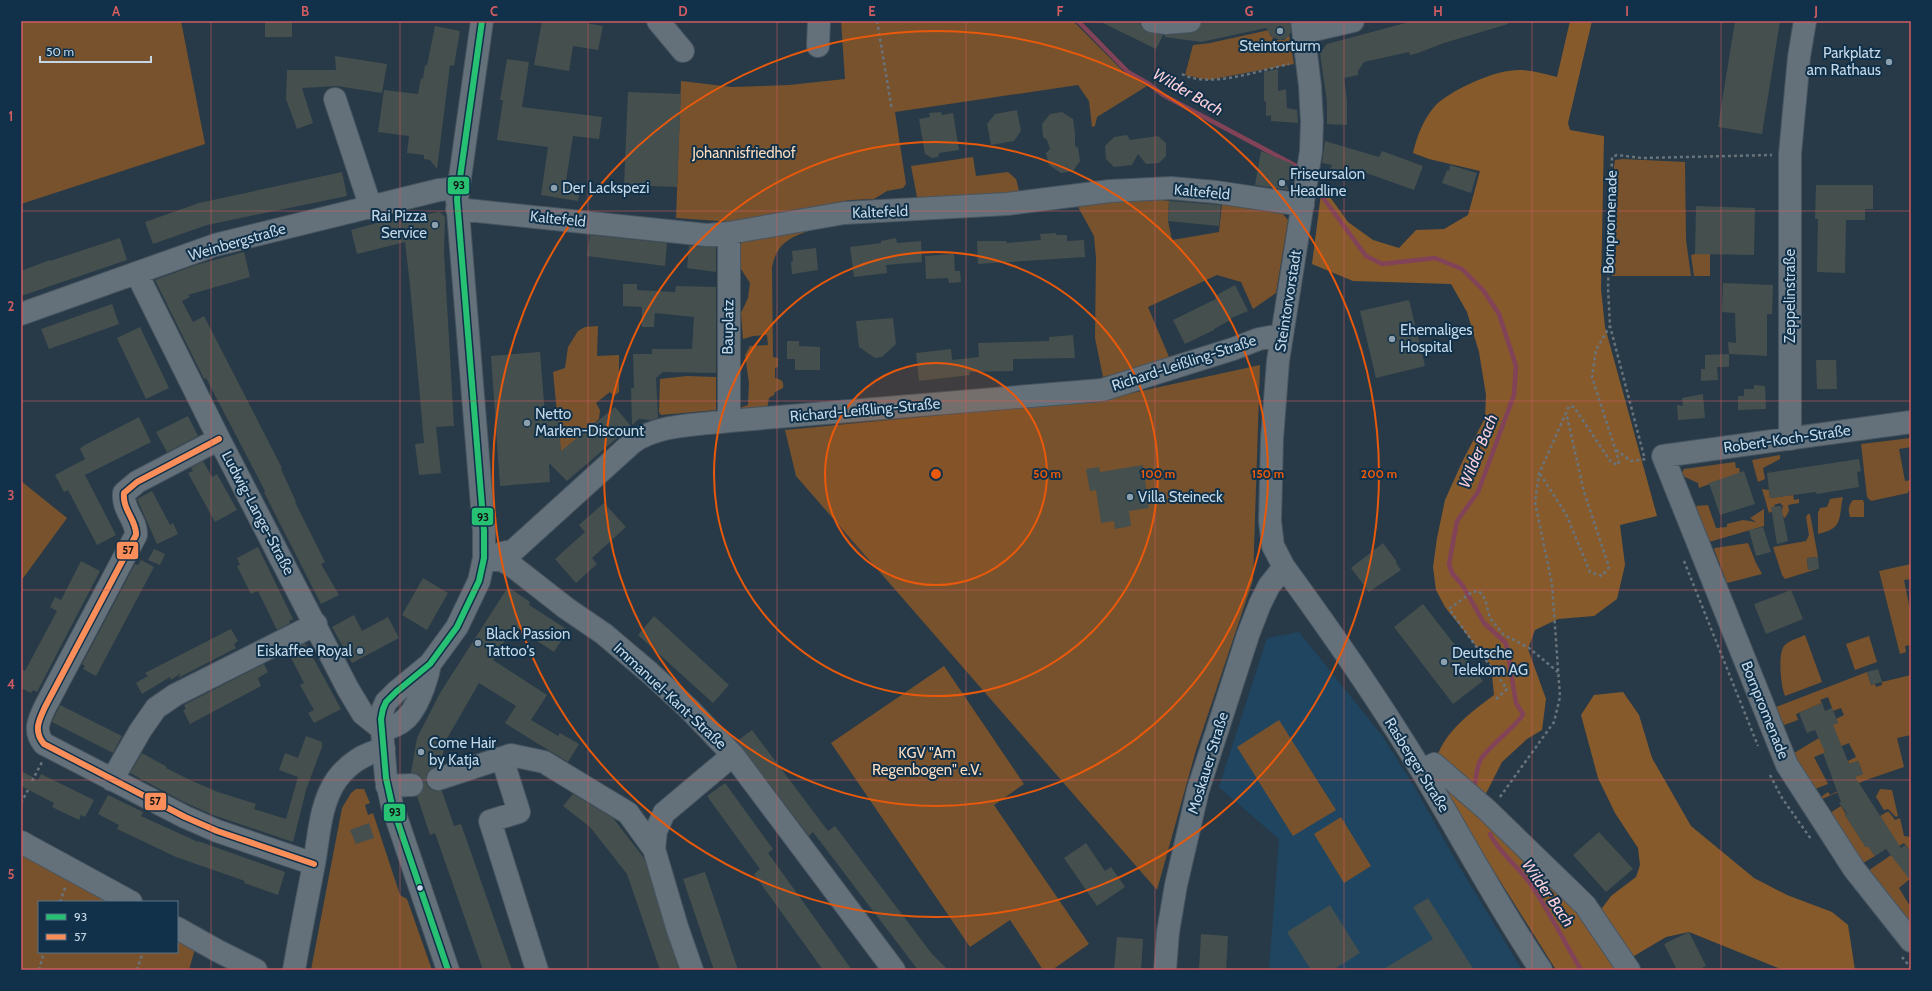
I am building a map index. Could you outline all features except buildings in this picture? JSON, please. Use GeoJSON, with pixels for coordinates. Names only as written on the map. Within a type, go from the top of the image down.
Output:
{"type":"FeatureCollection","features":[{"type":"Feature","properties":{"kind":"street"},"geometry":{"type":"LineString","coordinates":[[448,970],[401,834],[387,786],[384,739],[381,719],[382,709],[386,702],[412,677],[430,664],[457,627],[479,582],[484,558],[484,530],[458,199],[482,21]]}},
{"type":"Feature","properties":{"kind":"street"},"geometry":{"type":"LineString","coordinates":[[658,21],[683,51]]}},
{"type":"Feature","properties":{"kind":"street"},"geometry":{"type":"LineString","coordinates":[[818,46],[819,21]]}},
{"type":"Feature","properties":{"kind":"street"},"geometry":{"type":"LineString","coordinates":[[1152,21],[1166,23],[1190,21]]}},
{"type":"Feature","properties":{"kind":"street"},"geometry":{"type":"LineString","coordinates":[[1303,27],[1353,21]]}},
{"type":"Feature","properties":{"kind":"street","name":"Zeppelinstraße"},"geometry":{"type":"LineString","coordinates":[[1790,439],[1790,154],[1799,57],[1805,21]]}},
{"type":"Feature","properties":{"kind":"street","name":"Steintorvorstadt"},"geometry":{"type":"LineString","coordinates":[[1284,567],[1273,546],[1270,521],[1272,431],[1278,361],[1310,162],[1312,122],[1308,61],[1303,27]]}},
{"type":"Feature","properties":{"kind":"street"},"geometry":{"type":"LineString","coordinates":[[335,99],[371,208]]}},
{"type":"Feature","properties":{"kind":"street","name":"Kaltefeld"},"geometry":{"type":"LineString","coordinates":[[458,199],[707,235],[728,233],[844,213],[1007,204],[1110,191],[1171,188],[1304,202]]}},
{"type":"Feature","properties":{"kind":"street","name":"Weinbergstraße"},"geometry":{"type":"LineString","coordinates":[[21,314],[215,245],[371,208],[439,190],[458,199]]}},
{"type":"Feature","properties":{"kind":"street","name":"Bauplatz"},"geometry":{"type":"LineString","coordinates":[[728,233],[729,421]]}},
{"type":"Feature","properties":{"kind":"street","name":"Ludwig-Lange-Straße"},"geometry":{"type":"LineString","coordinates":[[137,274],[219,439],[316,624],[348,689],[362,714],[384,739]]}},
{"type":"Feature","properties":{"kind":"street","name":"Richard-Leißling-Straße"},"geometry":{"type":"LineString","coordinates":[[484,558],[514,550],[639,438],[676,427],[729,421],[1102,390],[1233,349],[1259,339],[1282,335]]}},
{"type":"Feature","properties":{"kind":"street","name":"Robert-Koch-Straße"},"geometry":{"type":"LineString","coordinates":[[1654,457],[1911,422]]}},
{"type":"Feature","properties":{"kind":"street"},"geometry":{"type":"LineString","coordinates":[[219,439],[136,482],[124,493],[124,506],[135,528],[136,535],[38,721],[37,733],[44,744],[112,780],[217,831],[314,864]]}},
{"type":"Feature","properties":{"kind":"street","name":"Bornpromenade"},"geometry":{"type":"LineString","coordinates":[[1654,457],[1787,765],[1854,869],[1911,941]]}},
{"type":"Feature","properties":{"kind":"street","name":"Immanuel-Kant-Straße"},"geometry":{"type":"LineString","coordinates":[[484,558],[501,560],[511,565],[566,608],[604,634],[684,704],[733,755],[894,970]]}},
{"type":"Feature","properties":{"kind":"street","name":"Rasberger Straße"},"geometry":{"type":"LineString","coordinates":[[1284,567],[1367,684],[1422,771],[1519,937],[1541,970]]}},
{"type":"Feature","properties":{"kind":"street","name":"Moskauer Straße"},"geometry":{"type":"LineString","coordinates":[[1165,970],[1168,932],[1176,885],[1198,790],[1257,611],[1269,586],[1284,567]]}},
{"type":"Feature","properties":{"kind":"street"},"geometry":{"type":"LineString","coordinates":[[112,780],[140,731],[156,708],[175,695],[316,624]]}},
{"type":"Feature","properties":{"kind":"street"},"geometry":{"type":"LineString","coordinates":[[294,970],[324,808],[336,781],[354,761],[366,754],[384,739]]}},
{"type":"Feature","properties":{"kind":"street"},"geometry":{"type":"LineString","coordinates":[[438,779],[511,755],[544,762],[628,813],[648,816],[664,813]]}},
{"type":"Feature","properties":{"kind":"street"},"geometry":{"type":"LineString","coordinates":[[654,849],[656,831],[664,813],[733,755]]}},
{"type":"Feature","properties":{"kind":"street"},"geometry":{"type":"LineString","coordinates":[[502,758],[519,812],[490,821],[537,970]]}},
{"type":"Feature","properties":{"kind":"street"},"geometry":{"type":"LineString","coordinates":[[1422,771],[1434,764],[1488,811],[1585,905],[1628,970]]}},
{"type":"Feature","properties":{"kind":"street"},"geometry":{"type":"LineString","coordinates":[[387,786],[412,785]]}},
{"type":"Feature","properties":{"kind":"street"},"geometry":{"type":"LineString","coordinates":[[628,813],[654,849],[677,928],[692,970]]}},
{"type":"Feature","properties":{"kind":"street"},"geometry":{"type":"LineString","coordinates":[[21,842],[129,901]]}},
{"type":"Feature","properties":{"kind":"street"},"geometry":{"type":"LineString","coordinates":[[178,929],[256,970]]}},
{"type":"Feature","properties":{"kind":"path"},"geometry":{"type":"LineString","coordinates":[[877,21],[892,110]]}},
{"type":"Feature","properties":{"kind":"path"},"geometry":{"type":"LineString","coordinates":[[1182,74],[1197,79],[1212,79],[1308,61]]}},
{"type":"Feature","properties":{"kind":"path","name":"Bornpromenade"},"geometry":{"type":"LineString","coordinates":[[1654,457],[1610,326],[1608,288],[1612,158],[1617,155],[1642,158],[1790,154]]}},
{"type":"Feature","properties":{"kind":"path"},"geometry":{"type":"LineString","coordinates":[[1488,811],[1554,722],[1560,697],[1552,584],[1535,502],[1539,474],[1569,406],[1574,407],[1611,462],[1618,465],[1619,461],[1592,377],[1596,350],[1610,326]]}},
{"type":"Feature","properties":{"kind":"path"},"geometry":{"type":"LineString","coordinates":[[1539,474],[1566,514],[1590,572],[1602,576],[1608,568],[1584,492],[1566,412]]}},
{"type":"Feature","properties":{"kind":"path"},"geometry":{"type":"LineString","coordinates":[[1615,450],[1631,461],[1654,457]]}},
{"type":"Feature","properties":{"kind":"path"},"geometry":{"type":"LineString","coordinates":[[1496,699],[1507,689],[1450,609],[1472,592],[1478,591],[1485,599],[1490,618],[1503,634],[1529,648],[1558,673]]}},
{"type":"Feature","properties":{"kind":"path"},"geometry":{"type":"LineString","coordinates":[[21,803],[28,790]]}},
{"type":"Feature","properties":{"kind":"path"},"geometry":{"type":"LineString","coordinates":[[39,970],[44,953]]}},
{"type":"Feature","properties":{"kind":"path"},"geometry":{"type":"LineString","coordinates":[[138,970],[143,953]]}},
{"type":"Feature","properties":{"kind":"shaded area"},"geometry":{"type":"Polygon","coordinates":[[[1570,21],[1592,21],[1568,123],[1570,130],[1604,136],[1601,289],[1605,327],[1657,516],[1620,525],[1625,565],[1617,599],[1594,616],[1558,619],[1535,630],[1528,649],[1546,699],[1542,730],[1527,739],[1502,762],[1477,811],[1578,910],[1589,926],[1611,896],[1636,877],[1640,865],[1638,848],[1615,813],[1598,778],[1581,715],[1594,695],[1623,692],[1639,715],[1652,758],[1691,826],[1754,878],[1787,895],[1832,912],[1848,925],[1855,970],[1783,970],[1689,932],[1666,937],[1619,965],[1622,970],[1556,970],[1433,774],[1440,749],[1454,728],[1463,719],[1494,695],[1491,665],[1445,607],[1436,590],[1433,567],[1445,500],[1463,460],[1485,418],[1486,395],[1479,352],[1467,312],[1451,284],[1353,281],[1312,264],[1322,186],[1348,222],[1373,240],[1399,248],[1416,230],[1444,229],[1468,215],[1480,171],[1429,159],[1413,153],[1424,123],[1435,106],[1449,95],[1469,84],[1491,75],[1521,70],[1533,71],[1557,77],[1570,21]]]}},
{"type":"Feature","properties":{"kind":"shaded area"},"geometry":{"type":"Polygon","coordinates":[[[1299,632],[1383,737],[1414,786],[1453,856],[1522,970],[1269,970],[1279,839],[1219,787],[1267,638],[1299,632]]]}},
{"type":"Feature","properties":{"kind":"green space"},"geometry":{"type":"Polygon","coordinates":[[[21,21],[181,21],[205,144],[21,204],[21,21]]]}},
{"type":"Feature","properties":{"kind":"green space","name":"Johannisfriedhof"},"geometry":{"type":"Polygon","coordinates":[[[841,21],[1073,21],[1126,74],[1147,86],[1097,117],[1095,126],[1092,127],[1089,101],[1078,85],[895,112],[906,184],[903,188],[887,191],[874,199],[850,200],[733,222],[676,218],[681,81],[732,87],[789,85],[845,79],[841,21]]]}},
{"type":"Feature","properties":{"kind":"green space"},"geometry":{"type":"Polygon","coordinates":[[[1269,30],[1270,35],[1275,40],[1284,40],[1289,35],[1294,64],[1208,80],[1185,75],[1193,45],[1210,43],[1269,30]]]}},
{"type":"Feature","properties":{"kind":"green space"},"geometry":{"type":"Polygon","coordinates":[[[973,157],[976,176],[1008,172],[1016,179],[1020,194],[972,198],[917,197],[911,166],[973,157]]]}},
{"type":"Feature","properties":{"kind":"green space"},"geometry":{"type":"Polygon","coordinates":[[[1623,159],[1685,162],[1686,240],[1691,276],[1612,276],[1614,166],[1615,160],[1623,159]]]}},
{"type":"Feature","properties":{"kind":"green space"},"geometry":{"type":"Polygon","coordinates":[[[1156,199],[1169,201],[1168,221],[1172,240],[1219,232],[1222,204],[1283,214],[1288,220],[1276,293],[1253,309],[1241,282],[1217,275],[1148,307],[1169,357],[1103,377],[1095,338],[1096,258],[1094,236],[1077,205],[1077,200],[1156,199]]]}},
{"type":"Feature","properties":{"kind":"green space"},"geometry":{"type":"Polygon","coordinates":[[[818,228],[802,233],[788,240],[782,245],[774,259],[772,268],[773,357],[778,358],[778,367],[775,368],[775,378],[782,381],[783,388],[775,392],[774,395],[769,398],[767,409],[733,410],[748,405],[749,383],[745,355],[750,346],[768,345],[767,335],[753,336],[743,339],[741,313],[748,298],[750,283],[741,269],[741,238],[818,228]]]}},
{"type":"Feature","properties":{"kind":"green space"},"geometry":{"type":"Polygon","coordinates":[[[1710,254],[1710,276],[1694,276],[1691,255],[1710,254]]]}},
{"type":"Feature","properties":{"kind":"green space"},"geometry":{"type":"Polygon","coordinates":[[[598,326],[597,356],[619,355],[619,392],[614,396],[610,392],[596,403],[600,410],[599,419],[561,453],[553,372],[565,368],[568,347],[578,331],[585,327],[598,326]]]}},
{"type":"Feature","properties":{"kind":"green space"},"geometry":{"type":"Polygon","coordinates":[[[1260,365],[1253,580],[1196,750],[1157,890],[796,476],[785,430],[1100,400],[1260,365]]]}},
{"type":"Feature","properties":{"kind":"green space"},"geometry":{"type":"Polygon","coordinates":[[[687,376],[716,377],[716,410],[661,415],[659,412],[660,379],[687,376]]]}},
{"type":"Feature","properties":{"kind":"green space"},"geometry":{"type":"Polygon","coordinates":[[[1911,438],[1911,447],[1899,449],[1905,481],[1911,480],[1911,490],[1908,491],[1908,493],[1871,501],[1867,497],[1861,444],[1911,438]]]}},
{"type":"Feature","properties":{"kind":"green space"},"geometry":{"type":"Polygon","coordinates":[[[1780,455],[1780,459],[1763,468],[1765,479],[1758,482],[1752,460],[1780,455]]]}},
{"type":"Feature","properties":{"kind":"green space"},"geometry":{"type":"Polygon","coordinates":[[[1735,462],[1736,468],[1739,468],[1740,473],[1699,488],[1698,483],[1685,477],[1682,473],[1684,469],[1735,462]]]}},
{"type":"Feature","properties":{"kind":"green space"},"geometry":{"type":"Polygon","coordinates":[[[21,481],[67,518],[21,581],[21,481]]]}},
{"type":"Feature","properties":{"kind":"green space"},"geometry":{"type":"Polygon","coordinates":[[[1762,489],[1769,490],[1770,498],[1793,495],[1794,500],[1799,499],[1799,503],[1788,505],[1789,511],[1785,518],[1781,515],[1783,506],[1780,503],[1774,505],[1776,509],[1769,513],[1762,489]]]}},
{"type":"Feature","properties":{"kind":"green space"},"geometry":{"type":"Polygon","coordinates":[[[1843,497],[1840,517],[1836,525],[1826,532],[1818,534],[1818,513],[1820,508],[1827,507],[1830,499],[1843,497]]]}},
{"type":"Feature","properties":{"kind":"green space"},"geometry":{"type":"Polygon","coordinates":[[[1853,500],[1863,500],[1864,517],[1850,517],[1849,508],[1853,500]]]}},
{"type":"Feature","properties":{"kind":"green space"},"geometry":{"type":"Polygon","coordinates":[[[1708,505],[1716,528],[1727,527],[1727,524],[1743,520],[1756,522],[1750,518],[1764,509],[1764,526],[1709,542],[1696,506],[1708,505]]]}},
{"type":"Feature","properties":{"kind":"green space"},"geometry":{"type":"Polygon","coordinates":[[[1810,514],[1818,557],[1807,558],[1808,569],[1817,569],[1785,579],[1782,575],[1773,547],[1806,541],[1809,535],[1806,517],[1810,514]]]}},
{"type":"Feature","properties":{"kind":"green space"},"geometry":{"type":"Polygon","coordinates":[[[1748,543],[1762,574],[1727,583],[1714,549],[1748,543]]]}},
{"type":"Feature","properties":{"kind":"green space"},"geometry":{"type":"Polygon","coordinates":[[[1911,564],[1911,579],[1904,580],[1911,615],[1911,645],[1905,646],[1906,652],[1900,654],[1879,571],[1911,564]]]}},
{"type":"Feature","properties":{"kind":"green space"},"geometry":{"type":"Polygon","coordinates":[[[1805,635],[1822,682],[1785,696],[1780,670],[1781,655],[1785,645],[1805,635]]]}},
{"type":"Feature","properties":{"kind":"green space"},"geometry":{"type":"Polygon","coordinates":[[[1869,636],[1877,662],[1855,670],[1846,644],[1869,636]]]}},
{"type":"Feature","properties":{"kind":"green space","name":"KGV \"Am Regenbogen\" e.V."},"geometry":{"type":"Polygon","coordinates":[[[944,666],[1024,784],[994,805],[1089,944],[1052,970],[1043,970],[1010,920],[970,947],[831,743],[944,666]]]}},
{"type":"Feature","properties":{"kind":"green space"},"geometry":{"type":"Polygon","coordinates":[[[1867,672],[1871,685],[1875,684],[1876,687],[1882,685],[1882,682],[1911,675],[1911,735],[1897,738],[1904,767],[1866,780],[1822,799],[1821,797],[1828,792],[1830,795],[1848,786],[1845,780],[1863,774],[1858,761],[1849,764],[1848,761],[1856,757],[1849,743],[1814,757],[1828,784],[1815,789],[1796,759],[1794,753],[1819,738],[1831,725],[1838,723],[1836,719],[1844,715],[1841,708],[1833,711],[1828,697],[1820,700],[1822,703],[1796,714],[1798,720],[1784,725],[1776,707],[1867,672]]]}},
{"type":"Feature","properties":{"kind":"green space"},"geometry":{"type":"Polygon","coordinates":[[[1279,720],[1336,810],[1293,836],[1237,747],[1279,720]]]}},
{"type":"Feature","properties":{"kind":"green space"},"geometry":{"type":"Polygon","coordinates":[[[356,789],[364,789],[370,803],[365,805],[368,815],[373,813],[400,895],[407,899],[432,970],[311,970],[342,808],[351,793],[356,789]]]}},
{"type":"Feature","properties":{"kind":"green space"},"geometry":{"type":"Polygon","coordinates":[[[1880,789],[1892,790],[1898,816],[1896,817],[1888,809],[1884,810],[1876,797],[1880,789]]]}},
{"type":"Feature","properties":{"kind":"green space"},"geometry":{"type":"Polygon","coordinates":[[[1841,806],[1846,814],[1845,815],[1866,847],[1868,846],[1875,856],[1863,863],[1830,813],[1841,806]]]}},
{"type":"Feature","properties":{"kind":"green space"},"geometry":{"type":"Polygon","coordinates":[[[1889,812],[1895,820],[1900,818],[1904,836],[1911,837],[1911,852],[1904,843],[1899,846],[1880,816],[1889,812]]]}},
{"type":"Feature","properties":{"kind":"green space"},"geometry":{"type":"Polygon","coordinates":[[[1341,817],[1371,866],[1344,883],[1314,834],[1341,817]]]}},
{"type":"Feature","properties":{"kind":"green space"},"geometry":{"type":"Polygon","coordinates":[[[21,851],[113,901],[38,901],[38,953],[178,953],[178,936],[196,945],[189,970],[21,970],[21,851]]]}},
{"type":"Feature","properties":{"kind":"green space"},"geometry":{"type":"Polygon","coordinates":[[[1891,855],[1911,878],[1899,888],[1911,908],[1911,923],[1868,871],[1891,855]]]}},
{"type":"Feature","properties":{"kind":"waterway","name":"Wilder Bach"},"geometry":{"type":"LineString","coordinates":[[1078,21],[1128,72],[1149,84],[1163,95],[1298,167]]}},
{"type":"Feature","properties":{"kind":"waterway","name":"Wilder Bach"},"geometry":{"type":"LineString","coordinates":[[1321,195],[1366,256],[1382,264],[1435,258],[1462,269],[1483,290],[1499,314],[1516,366],[1514,395],[1478,492],[1457,521],[1449,564],[1452,573],[1463,586],[1484,623],[1506,643],[1516,703],[1523,714],[1517,723],[1490,748],[1479,762],[1474,789]]}},
{"type":"Feature","properties":{"kind":"waterway","name":"Wilder Bach"},"geometry":{"type":"LineString","coordinates":[[1490,834],[1498,847],[1524,876],[1536,893],[1581,970]]}},
{"type":"Feature","properties":{"kind":"transit line","name":"93"},"geometry":{"type":"LineString","coordinates":[[448,970],[392,805],[386,778],[381,719],[386,702],[430,664],[457,627],[479,581],[484,558],[484,531],[457,199],[482,21]]}},
{"type":"Feature","properties":{"kind":"transit line","name":"57"},"geometry":{"type":"LineString","coordinates":[[219,439],[137,482],[124,493],[125,505],[134,524],[136,535],[45,707],[39,721],[39,735],[44,744],[185,817],[217,831],[314,864]]}},
{"type":"Feature","properties":{"kind":"place","name":"Steintorturm"},"geometry":{"type":"Point","coordinates":[1280,31]}},
{"type":"Feature","properties":{"kind":"place","name":"Parkplatz am Rathaus"},"geometry":{"type":"Point","coordinates":[1889,62]}},
{"type":"Feature","properties":{"kind":"place","name":"Friseursalon Headline"},"geometry":{"type":"Point","coordinates":[1282,183]}},
{"type":"Feature","properties":{"kind":"place","name":"Der Lackspezi"},"geometry":{"type":"Point","coordinates":[554,188]}},
{"type":"Feature","properties":{"kind":"place","name":"Rai Pizza Service"},"geometry":{"type":"Point","coordinates":[435,225]}},
{"type":"Feature","properties":{"kind":"place","name":"Ehemaliges Hospital"},"geometry":{"type":"Point","coordinates":[1392,339]}},
{"type":"Feature","properties":{"kind":"place","name":"Netto Marken-Discount"},"geometry":{"type":"Point","coordinates":[527,423]}},
{"type":"Feature","properties":{"kind":"place","name":"Villa Steineck"},"geometry":{"type":"Point","coordinates":[1130,497]}},
{"type":"Feature","properties":{"kind":"place","name":"Black Passion Tattoo's"},"geometry":{"type":"Point","coordinates":[478,643]}},
{"type":"Feature","properties":{"kind":"place","name":"Eiskaffee Royal"},"geometry":{"type":"Point","coordinates":[360,651]}},
{"type":"Feature","properties":{"kind":"place","name":"Deutsche Telekom AG"},"geometry":{"type":"Point","coordinates":[1444,662]}},
{"type":"Feature","properties":{"kind":"place","name":"Come Hair by Katja"},"geometry":{"type":"Point","coordinates":[421,752]}}]}
